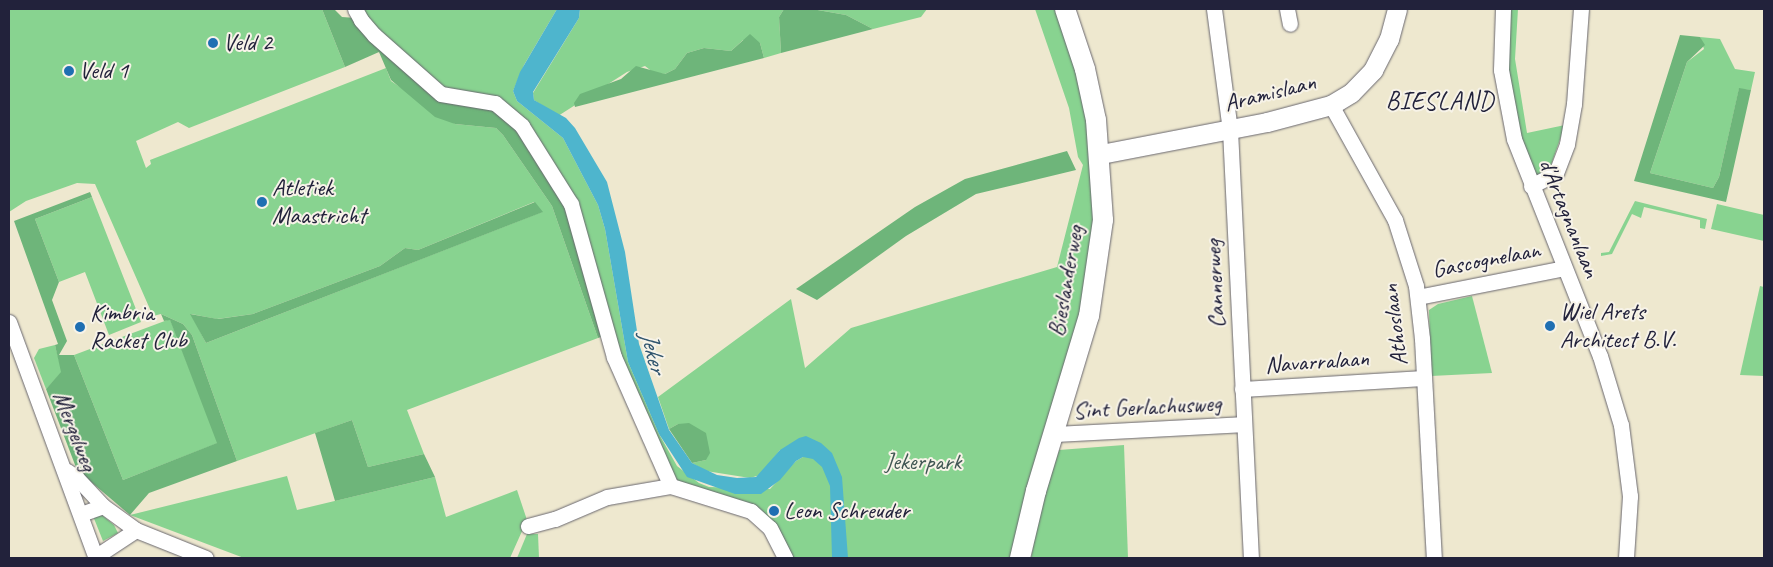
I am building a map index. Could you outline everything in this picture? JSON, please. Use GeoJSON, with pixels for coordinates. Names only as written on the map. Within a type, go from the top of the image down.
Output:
{"type":"FeatureCollection","features":[{"type":"Feature","properties":{"kind":"main road","name":"Bieslanderweg"},"geometry":{"type":"LineString","coordinates":[[1020,558],[1027,520],[1094,294],[1103,220],[1101,154],[1085,69],[1065,9]]}},
{"type":"Feature","properties":{"kind":"street"},"geometry":{"type":"LineString","coordinates":[[356,9],[358,16],[374,35],[441,94],[495,103],[522,126],[571,204],[614,357],[671,486]]}},
{"type":"Feature","properties":{"kind":"street","name":"Cannerweg"},"geometry":{"type":"LineString","coordinates":[[1214,9],[1230,130],[1243,424],[1252,558]]}},
{"type":"Feature","properties":{"kind":"street"},"geometry":{"type":"LineString","coordinates":[[1287,9],[1290,24]]}},
{"type":"Feature","properties":{"kind":"street","name":"Aramislaan"},"geometry":{"type":"LineString","coordinates":[[1101,154],[1230,130],[1331,105],[1351,92],[1373,70],[1389,39],[1397,9]]}},
{"type":"Feature","properties":{"kind":"street","name":"d'Artagnanlaan"},"geometry":{"type":"LineString","coordinates":[[1503,9],[1502,85],[1514,139],[1606,373],[1620,425],[1630,496],[1626,558]]}},
{"type":"Feature","properties":{"kind":"street"},"geometry":{"type":"LineString","coordinates":[[1531,186],[1556,173],[1567,144],[1574,104],[1581,9]]}},
{"type":"Feature","properties":{"kind":"street","name":"Athoslaan"},"geometry":{"type":"LineString","coordinates":[[1331,105],[1395,220],[1418,297],[1434,558]]}},
{"type":"Feature","properties":{"kind":"street","name":"Gascognelaan"},"geometry":{"type":"LineString","coordinates":[[1418,297],[1564,268]]}},
{"type":"Feature","properties":{"kind":"street","name":"Mergelweg"},"geometry":{"type":"LineString","coordinates":[[9,322],[66,471],[96,558]]}},
{"type":"Feature","properties":{"kind":"street","name":"Navarralaan"},"geometry":{"type":"LineString","coordinates":[[1242,389],[1424,378]]}},
{"type":"Feature","properties":{"kind":"street","name":"Sint Gerlachusweg"},"geometry":{"type":"LineString","coordinates":[[1053,434],[1243,424]]}},
{"type":"Feature","properties":{"kind":"street"},"geometry":{"type":"LineString","coordinates":[[66,471],[76,477],[103,506],[136,530],[206,558]]}},
{"type":"Feature","properties":{"kind":"street"},"geometry":{"type":"LineString","coordinates":[[528,526],[555,519],[607,498],[671,486],[751,511],[774,533],[785,558]]}},
{"type":"Feature","properties":{"kind":"street"},"geometry":{"type":"LineString","coordinates":[[81,514],[103,506]]}},
{"type":"Feature","properties":{"kind":"street"},"geometry":{"type":"LineString","coordinates":[[96,558],[136,530]]}},
{"type":"Feature","properties":{"kind":"green space"},"geometry":{"type":"Polygon","coordinates":[[[9,9],[322,9],[345,67],[189,128],[178,122],[136,141],[146,168],[151,164],[150,160],[386,68],[391,81],[455,124],[496,128],[503,135],[552,206],[598,338],[407,410],[424,454],[368,467],[352,420],[237,461],[192,335],[183,324],[161,314],[153,316],[95,184],[77,183],[26,201],[9,212],[9,9]],[[534,202],[418,250],[405,248],[380,266],[253,314],[217,319],[191,314],[206,343],[542,212],[534,202]]]}},
{"type":"Feature","properties":{"kind":"green space"},"geometry":{"type":"Polygon","coordinates":[[[322,9],[334,9],[342,17],[356,18],[434,93],[487,104],[509,116],[567,201],[606,335],[598,338],[552,206],[503,135],[496,128],[455,124],[435,117],[391,80],[379,52],[345,67],[322,9]]]}},
{"type":"Feature","properties":{"kind":"green space","name":"Jekerpark"},"geometry":{"type":"Polygon","coordinates":[[[360,9],[557,9],[524,65],[513,91],[517,101],[563,138],[598,205],[605,229],[628,362],[659,434],[677,466],[699,483],[709,487],[770,489],[796,461],[803,457],[780,450],[760,475],[750,478],[706,471],[692,463],[706,460],[678,424],[669,429],[658,397],[791,299],[805,368],[851,328],[1057,267],[1083,165],[1078,157],[1069,108],[1035,9],[1059,9],[1071,36],[1097,163],[1093,269],[1013,558],[782,558],[757,520],[676,483],[621,366],[544,151],[452,94],[369,24],[360,9]]]}},
{"type":"Feature","properties":{"kind":"green space"},"geometry":{"type":"Polygon","coordinates":[[[580,9],[784,9],[779,17],[781,53],[764,58],[760,43],[743,40],[731,51],[704,48],[687,53],[675,69],[665,74],[654,73],[645,66],[627,72],[558,116],[534,100],[533,93],[579,18],[580,9]]]}},
{"type":"Feature","properties":{"kind":"green space"},"geometry":{"type":"Polygon","coordinates":[[[784,9],[812,9],[846,15],[873,29],[781,53],[779,17],[784,9]]]}},
{"type":"Feature","properties":{"kind":"green space"},"geometry":{"type":"Polygon","coordinates":[[[812,9],[927,9],[921,17],[873,29],[846,15],[812,9]]]}},
{"type":"Feature","properties":{"kind":"green space"},"geometry":{"type":"Polygon","coordinates":[[[1509,9],[1518,9],[1515,59],[1527,133],[1565,125],[1550,168],[1537,175],[1534,173],[1520,135],[1507,59],[1509,9]]]}},
{"type":"Feature","properties":{"kind":"green space"},"geometry":{"type":"Polygon","coordinates":[[[750,34],[760,43],[764,58],[575,107],[574,103],[580,94],[621,79],[636,66],[665,74],[675,69],[687,53],[704,48],[731,51],[750,34]]]}},
{"type":"Feature","properties":{"kind":"green space"},"geometry":{"type":"Polygon","coordinates":[[[1680,35],[1700,37],[1705,45],[1687,62],[1650,173],[1713,188],[1719,177],[1739,88],[1751,90],[1726,202],[1634,181],[1680,35]]]}},
{"type":"Feature","properties":{"kind":"green space"},"geometry":{"type":"Polygon","coordinates":[[[1700,37],[1720,39],[1735,69],[1755,72],[1751,90],[1739,89],[1719,177],[1713,188],[1650,173],[1687,62],[1704,49],[1700,37]]]}},
{"type":"Feature","properties":{"kind":"green space"},"geometry":{"type":"Polygon","coordinates":[[[1067,151],[1076,170],[976,194],[906,236],[817,300],[796,289],[915,207],[965,179],[1067,151]]]}},
{"type":"Feature","properties":{"kind":"green space"},"geometry":{"type":"Polygon","coordinates":[[[90,192],[92,197],[35,219],[59,282],[52,300],[67,341],[59,355],[74,355],[123,480],[217,443],[170,320],[164,321],[161,314],[183,324],[192,335],[237,461],[149,493],[130,515],[77,470],[46,389],[61,372],[55,345],[58,344],[14,221],[90,192]]]}},
{"type":"Feature","properties":{"kind":"green space"},"geometry":{"type":"Polygon","coordinates":[[[92,197],[141,322],[109,335],[85,272],[59,282],[35,219],[92,197]]]}},
{"type":"Feature","properties":{"kind":"green space"},"geometry":{"type":"Polygon","coordinates":[[[1635,201],[1707,219],[1705,229],[1700,228],[1700,220],[1644,207],[1641,218],[1632,214],[1612,254],[1601,256],[1601,253],[1609,252],[1635,201]]]}},
{"type":"Feature","properties":{"kind":"green space"},"geometry":{"type":"Polygon","coordinates":[[[535,202],[543,212],[206,343],[190,314],[218,319],[253,314],[380,266],[405,248],[418,250],[535,202]]]}},
{"type":"Feature","properties":{"kind":"green space"},"geometry":{"type":"Polygon","coordinates":[[[1717,204],[1764,215],[1764,241],[1711,229],[1717,204]]]}},
{"type":"Feature","properties":{"kind":"green space"},"geometry":{"type":"Polygon","coordinates":[[[1760,286],[1764,287],[1764,376],[1740,375],[1760,286]]]}},
{"type":"Feature","properties":{"kind":"green space"},"geometry":{"type":"Polygon","coordinates":[[[1472,296],[1492,373],[1431,376],[1429,310],[1438,304],[1472,296]]]}},
{"type":"Feature","properties":{"kind":"green space"},"geometry":{"type":"Polygon","coordinates":[[[170,319],[218,443],[123,480],[74,355],[170,319]]]}},
{"type":"Feature","properties":{"kind":"green space"},"geometry":{"type":"Polygon","coordinates":[[[55,345],[62,372],[46,389],[34,358],[39,349],[55,345]]]}},
{"type":"Feature","properties":{"kind":"green space"},"geometry":{"type":"Polygon","coordinates":[[[352,420],[368,467],[424,454],[435,477],[335,501],[315,433],[352,420]]]}},
{"type":"Feature","properties":{"kind":"green space"},"geometry":{"type":"Polygon","coordinates":[[[689,423],[706,433],[710,453],[706,460],[692,463],[669,429],[678,424],[689,423]]]}},
{"type":"Feature","properties":{"kind":"green space"},"geometry":{"type":"Polygon","coordinates":[[[1124,445],[1128,558],[1031,558],[1040,510],[1059,450],[1124,445]]]}},
{"type":"Feature","properties":{"kind":"green space"},"geometry":{"type":"Polygon","coordinates":[[[287,476],[297,510],[435,477],[446,517],[517,490],[527,520],[510,558],[244,558],[130,515],[287,476]]]}},
{"type":"Feature","properties":{"kind":"green space"},"geometry":{"type":"Polygon","coordinates":[[[102,515],[114,525],[118,533],[103,541],[93,516],[102,515]]]}},
{"type":"Feature","properties":{"kind":"green space"},"geometry":{"type":"Polygon","coordinates":[[[527,534],[538,534],[539,558],[517,558],[527,534]]]}},
{"type":"Feature","properties":{"kind":"water"},"geometry":{"type":"Polygon","coordinates":[[[557,9],[580,9],[579,18],[533,92],[534,100],[566,118],[575,128],[607,182],[625,252],[639,344],[669,430],[692,463],[717,475],[737,478],[756,477],[780,450],[799,438],[806,436],[821,443],[832,453],[842,477],[848,558],[832,558],[830,486],[822,467],[813,459],[803,457],[796,461],[780,480],[761,494],[735,494],[687,477],[659,434],[628,362],[605,229],[598,205],[563,138],[517,101],[513,91],[520,72],[557,9]]]}},
{"type":"Feature","properties":{"kind":"place","name":"Veld 2"},"geometry":{"type":"Point","coordinates":[213,43]}},
{"type":"Feature","properties":{"kind":"place","name":"Veld 1"},"geometry":{"type":"Point","coordinates":[69,71]}},
{"type":"Feature","properties":{"kind":"place","name":"Atletiek Maastricht"},"geometry":{"type":"Point","coordinates":[262,202]}},
{"type":"Feature","properties":{"kind":"place","name":"Wiel Arets Architect B.V."},"geometry":{"type":"Point","coordinates":[1550,326]}},
{"type":"Feature","properties":{"kind":"place","name":"Kimbria Racket Club"},"geometry":{"type":"Point","coordinates":[80,327]}},
{"type":"Feature","properties":{"kind":"place","name":"Leon Schreuder"},"geometry":{"type":"Point","coordinates":[774,511]}},
{"type":"Feature","properties":{"kind":"district","name":"BIESLAND"},"geometry":{"type":"Point","coordinates":[1440,101]}},
{"type":"Feature","properties":{"kind":"water label","name":"Jeker"},"geometry":{"type":"Point","coordinates":[653,352]}}]}
